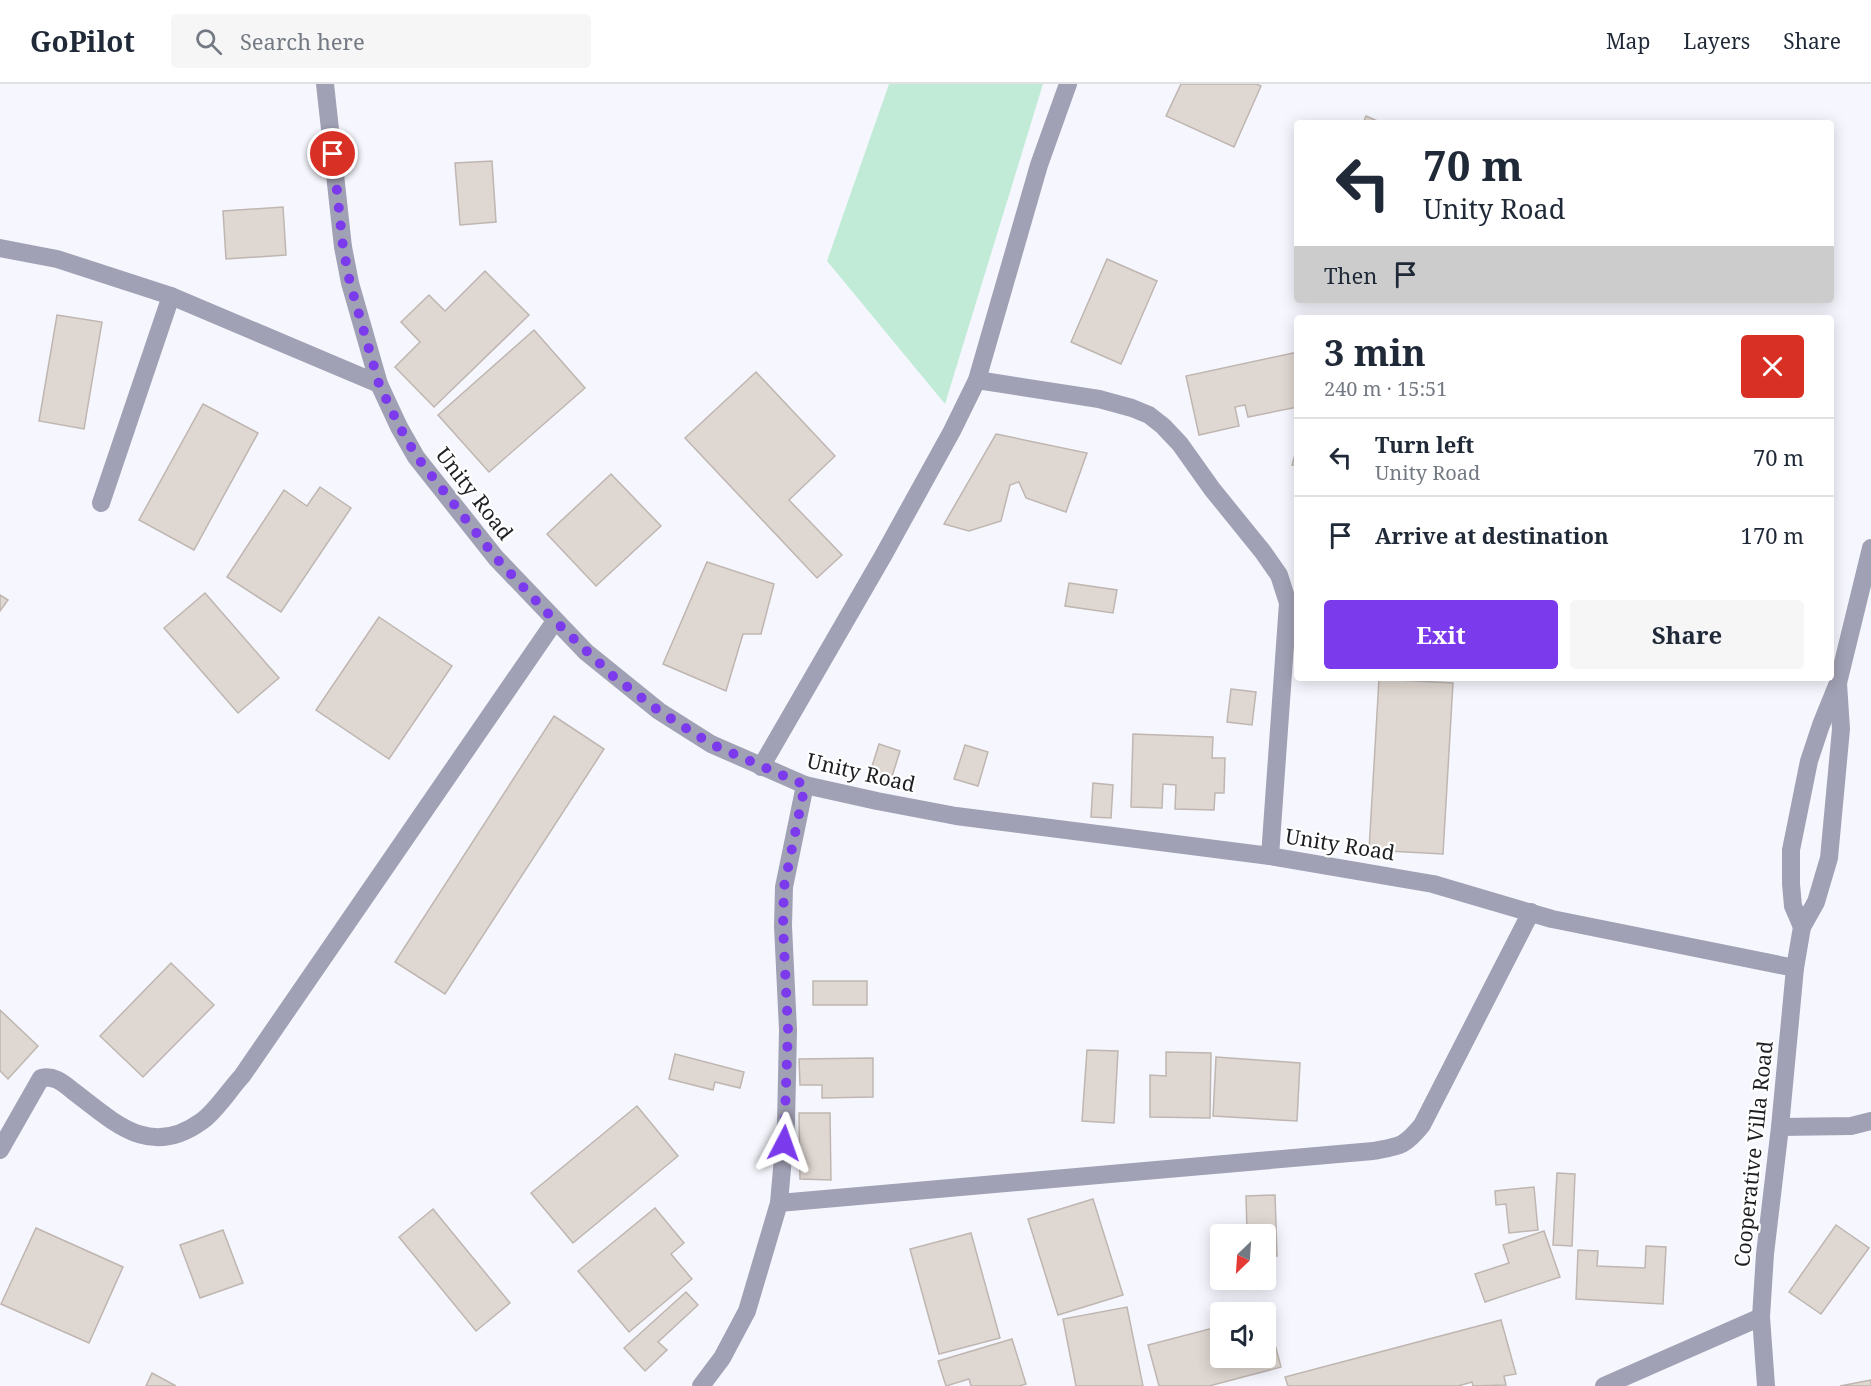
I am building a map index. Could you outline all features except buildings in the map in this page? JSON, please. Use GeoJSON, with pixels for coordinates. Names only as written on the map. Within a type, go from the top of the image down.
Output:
{"type":"FeatureCollection","features":[{"type":"Feature","properties":{"kind":"street","name":"Unity Road"},"geometry":{"type":"LineString","coordinates":[[325,84],[343,247],[350,283],[379,384],[417,457],[496,558],[555,621],[613,676],[659,711],[711,744],[805,785],[956,816],[1270,856],[1433,884],[1552,919],[1795,968]]}},
{"type":"Feature","properties":{"kind":"street"},"geometry":{"type":"LineString","coordinates":[[761,767],[888,546],[952,431],[977,380],[1039,165],[1068,84]]}},
{"type":"Feature","properties":{"kind":"street"},"geometry":{"type":"LineString","coordinates":[[0,248],[57,259],[171,296],[379,384]]}},
{"type":"Feature","properties":{"kind":"street"},"geometry":{"type":"LineString","coordinates":[[101,503],[171,296]]}},
{"type":"Feature","properties":{"kind":"street"},"geometry":{"type":"LineString","coordinates":[[977,380],[1099,399],[1149,415],[1180,444],[1279,575],[1293,602],[1270,856]]}},
{"type":"Feature","properties":{"kind":"street","name":"Cooperative Villa Road"},"geometry":{"type":"LineString","coordinates":[[1802,927],[1793,906],[1791,849],[1809,761],[1838,683],[1871,548]]}},
{"type":"Feature","properties":{"kind":"street"},"geometry":{"type":"LineString","coordinates":[[0,1150],[41,1078],[47,1077],[59,1080],[117,1125],[140,1136],[163,1138],[179,1135],[204,1120],[242,1076],[555,621]]}},
{"type":"Feature","properties":{"kind":"street","name":"Cooperative Villa Road"},"geometry":{"type":"LineString","coordinates":[[1766,1386],[1761,1317],[1765,1254],[1795,968],[1802,927],[1816,902],[1829,858],[1841,729],[1838,683]]}},
{"type":"Feature","properties":{"kind":"street"},"geometry":{"type":"LineString","coordinates":[[701,1386],[722,1358],[747,1311],[779,1203],[786,1123],[788,1030],[783,926],[784,887],[805,785]]}},
{"type":"Feature","properties":{"kind":"street"},"geometry":{"type":"LineString","coordinates":[[779,1203],[1373,1151],[1400,1146],[1410,1140],[1422,1125],[1531,912]]}},
{"type":"Feature","properties":{"kind":"street"},"geometry":{"type":"LineString","coordinates":[[1780,1127],[1851,1126],[1871,1121]]}},
{"type":"Feature","properties":{"kind":"street"},"geometry":{"type":"LineString","coordinates":[[1604,1386],[1761,1317]]}},
{"type":"Feature","properties":{"kind":"green space"},"geometry":{"type":"Polygon","coordinates":[[[889,84],[1043,84],[945,404],[827,261],[889,84]]]}},
{"type":"Feature","properties":{"kind":"route"},"geometry":{"type":"LineString","coordinates":[[333,154],[343,247],[350,283],[379,384],[417,457],[496,558],[555,621],[613,676],[659,711],[711,744],[805,785],[784,887],[783,926],[788,1030],[784,1143]]}}]}
